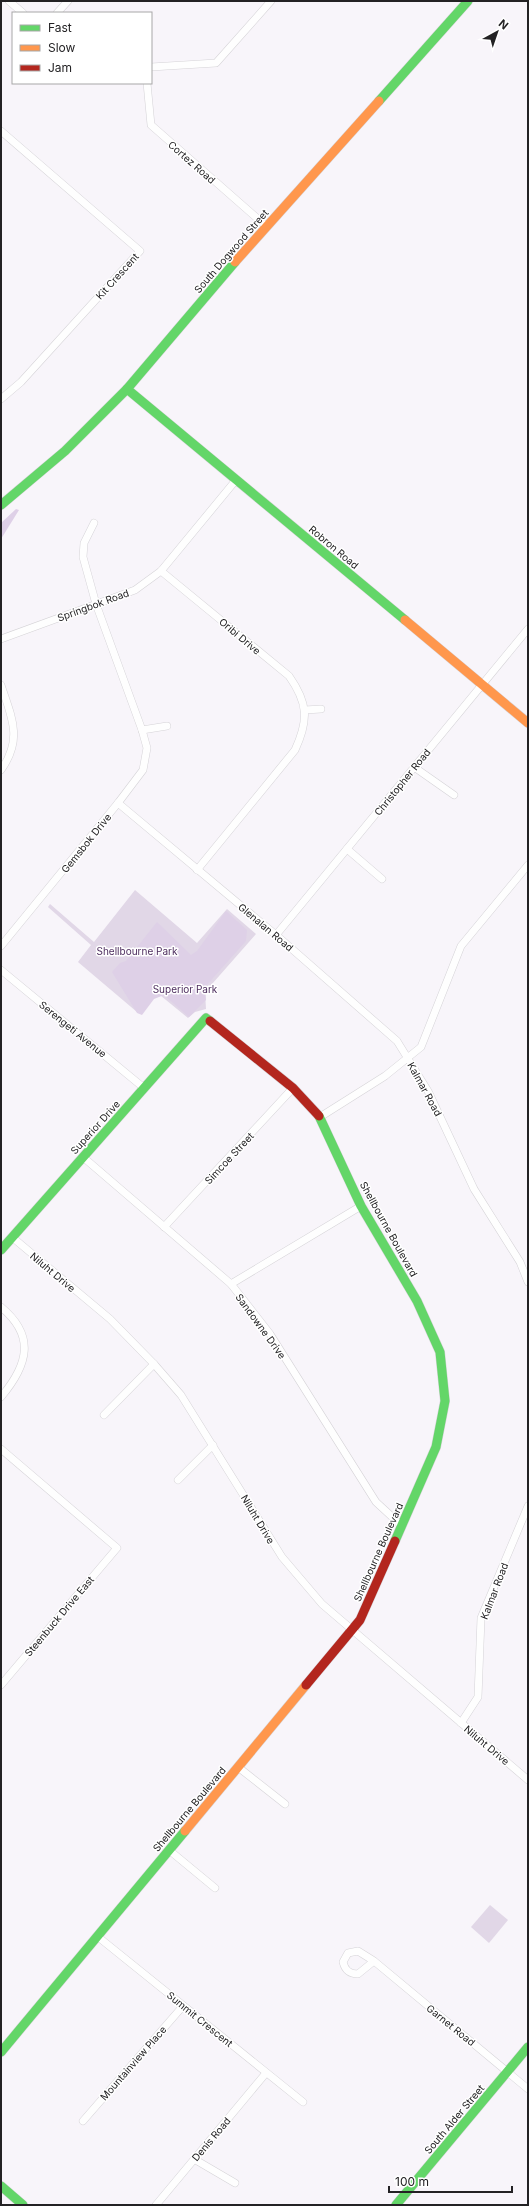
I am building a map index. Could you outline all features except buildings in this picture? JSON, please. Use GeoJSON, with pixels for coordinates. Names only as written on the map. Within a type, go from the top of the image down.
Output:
{"type":"FeatureCollection","features":[{"type":"Feature","properties":{"kind":"street"},"geometry":{"type":"LineString","coordinates":[[9,1],[22,12]]}},
{"type":"Feature","properties":{"kind":"street"},"geometry":{"type":"LineString","coordinates":[[58,12],[68,1]]}},
{"type":"Feature","properties":{"kind":"street"},"geometry":{"type":"LineString","coordinates":[[152,67],[216,63],[271,1]]}},
{"type":"Feature","properties":{"kind":"street","name":"South Dogwood Street"},"geometry":{"type":"LineString","coordinates":[[1,505],[65,451],[127,389],[266,226],[468,1]]}},
{"type":"Feature","properties":{"kind":"street","name":"Cortez Road"},"geometry":{"type":"LineString","coordinates":[[147,84],[151,126],[266,226]]}},
{"type":"Feature","properties":{"kind":"street","name":"Kit Crescent"},"geometry":{"type":"LineString","coordinates":[[1,131],[140,252],[21,382],[1,399]]}},
{"type":"Feature","properties":{"kind":"street","name":"Robron Road"},"geometry":{"type":"LineString","coordinates":[[127,389],[528,723]]}},
{"type":"Feature","properties":{"kind":"street","name":"Springbok Road"},"geometry":{"type":"LineString","coordinates":[[1,639],[135,590],[161,571],[236,480]]}},
{"type":"Feature","properties":{"kind":"street","name":"Gemsbok Drive"},"geometry":{"type":"LineString","coordinates":[[1,946],[118,804],[143,770],[147,748],[142,730],[96,604],[83,557],[84,543],[94,524]]}},
{"type":"Feature","properties":{"kind":"street","name":"Oribi Drive"},"geometry":{"type":"LineString","coordinates":[[161,571],[289,676],[300,692],[305,710],[303,732],[295,750],[197,870]]}},
{"type":"Feature","properties":{"kind":"street","name":"Christopher Road"},"geometry":{"type":"LineString","coordinates":[[276,935],[528,629]]}},
{"type":"Feature","properties":{"kind":"street"},"geometry":{"type":"LineString","coordinates":[[1,685],[13,721],[15,737],[10,757],[1,770]]}},
{"type":"Feature","properties":{"kind":"street"},"geometry":{"type":"LineString","coordinates":[[305,710],[322,708]]}},
{"type":"Feature","properties":{"kind":"street"},"geometry":{"type":"LineString","coordinates":[[142,730],[167,726]]}},
{"type":"Feature","properties":{"kind":"street"},"geometry":{"type":"LineString","coordinates":[[414,767],[454,795]]}},
{"type":"Feature","properties":{"kind":"street","name":"Glenalan Road"},"geometry":{"type":"LineString","coordinates":[[118,804],[276,935],[397,1041],[407,1058]]}},
{"type":"Feature","properties":{"kind":"street"},"geometry":{"type":"LineString","coordinates":[[347,849],[382,879]]}},
{"type":"Feature","properties":{"kind":"street","name":"Kalmar Road"},"geometry":{"type":"LineString","coordinates":[[528,865],[461,946],[421,1047],[407,1058],[428,1091],[474,1189],[520,1262],[528,1282]]}},
{"type":"Feature","properties":{"kind":"street","name":"Serengeti Avenue"},"geometry":{"type":"LineString","coordinates":[[1,970],[144,1088]]}},
{"type":"Feature","properties":{"kind":"street","name":"Superior Drive"},"geometry":{"type":"LineString","coordinates":[[1,1250],[206,1018]]}},
{"type":"Feature","properties":{"kind":"street","name":"Shellbourne Boulevard"},"geometry":{"type":"LineString","coordinates":[[1,2052],[360,1620],[436,1447],[445,1401],[440,1352],[417,1301],[362,1206],[320,1118],[292,1088],[206,1018]]}},
{"type":"Feature","properties":{"kind":"street"},"geometry":{"type":"LineString","coordinates":[[320,1118],[385,1076],[407,1058]]}},
{"type":"Feature","properties":{"kind":"street","name":"Simcoe Street"},"geometry":{"type":"LineString","coordinates":[[164,1227],[292,1088]]}},
{"type":"Feature","properties":{"kind":"street","name":"Sandowne Drive"},"geometry":{"type":"LineString","coordinates":[[84,1157],[231,1284],[270,1334],[376,1502],[402,1526]]}},
{"type":"Feature","properties":{"kind":"street"},"geometry":{"type":"LineString","coordinates":[[231,1284],[362,1206]]}},
{"type":"Feature","properties":{"kind":"street","name":"Niluht Drive"},"geometry":{"type":"LineString","coordinates":[[12,1237],[110,1319],[154,1364],[181,1395],[282,1557],[322,1604],[528,1780]]}},
{"type":"Feature","properties":{"kind":"street"},"geometry":{"type":"LineString","coordinates":[[1,1307],[13,1318],[25,1338],[24,1360],[14,1381],[1,1397]]}},
{"type":"Feature","properties":{"kind":"street"},"geometry":{"type":"LineString","coordinates":[[104,1415],[154,1364]]}},
{"type":"Feature","properties":{"kind":"street"},"geometry":{"type":"LineString","coordinates":[[178,1480],[213,1445]]}},
{"type":"Feature","properties":{"kind":"street","name":"Steenbuck Drive East"},"geometry":{"type":"LineString","coordinates":[[1,1449],[117,1548],[1,1685]]}},
{"type":"Feature","properties":{"kind":"street","name":"Kalmar Road"},"geometry":{"type":"LineString","coordinates":[[460,1723],[478,1697],[481,1618],[528,1506]]}},
{"type":"Feature","properties":{"kind":"street"},"geometry":{"type":"LineString","coordinates":[[238,1767],[286,1804]]}},
{"type":"Feature","properties":{"kind":"street"},"geometry":{"type":"LineString","coordinates":[[169,1850],[215,1888]]}},
{"type":"Feature","properties":{"kind":"street","name":"Summit Crescent"},"geometry":{"type":"LineString","coordinates":[[97,1936],[303,2102]]}},
{"type":"Feature","properties":{"kind":"street","name":"Garnet Road"},"geometry":{"type":"LineString","coordinates":[[374,1961],[528,2088]]}},
{"type":"Feature","properties":{"kind":"street","name":"Mountainview Place"},"geometry":{"type":"LineString","coordinates":[[83,2121],[183,2006]]}},
{"type":"Feature","properties":{"kind":"street","name":"South Alder Street"},"geometry":{"type":"LineString","coordinates":[[396,2205],[528,2048]]}},
{"type":"Feature","properties":{"kind":"street","name":"Denis Road"},"geometry":{"type":"LineString","coordinates":[[156,2205],[266,2072]]}},
{"type":"Feature","properties":{"kind":"street"},"geometry":{"type":"LineString","coordinates":[[194,2159],[235,2184]]}},
{"type":"Feature","properties":{"kind":"street"},"geometry":{"type":"LineString","coordinates":[[1,2186],[23,2205]]}},
{"type":"Feature","properties":{"kind":"green space"},"geometry":{"type":"Polygon","coordinates":[[[16,509],[19,510],[1,539],[1,523],[16,509]]]}},
{"type":"Feature","properties":{"kind":"green space","name":"Shellbourne Park"},"geometry":{"type":"Polygon","coordinates":[[[135,890],[197,943],[227,909],[256,934],[205,992],[206,1009],[195,1012],[188,1018],[155,991],[137,1012],[78,962],[91,945],[48,907],[50,904],[94,942],[135,890]]]}},
{"type":"Feature","properties":{"kind":"green space","name":"Superior Park"},"geometry":{"type":"Polygon","coordinates":[[[226,911],[247,930],[246,941],[205,987],[206,1000],[189,1017],[164,995],[154,999],[142,1015],[137,1013],[112,972],[120,963],[126,961],[157,922],[191,955],[197,951],[226,911]]]}},
{"type":"Feature","properties":{"kind":"green space"},"geometry":{"type":"Polygon","coordinates":[[[490,1905],[508,1920],[489,1943],[471,1927],[490,1905]]]}},
{"type":"Feature","properties":{"kind":"traffic: fast"},"geometry":{"type":"LineString","coordinates":[[379,101],[468,1]]}},
{"type":"Feature","properties":{"kind":"traffic: fast"},"geometry":{"type":"LineString","coordinates":[[1,505],[65,451],[127,389],[235,262]]}},
{"type":"Feature","properties":{"kind":"traffic: fast"},"geometry":{"type":"LineString","coordinates":[[127,389],[405,620]]}},
{"type":"Feature","properties":{"kind":"traffic: fast"},"geometry":{"type":"LineString","coordinates":[[1,1250],[206,1018],[210,1021]]}},
{"type":"Feature","properties":{"kind":"traffic: fast"},"geometry":{"type":"LineString","coordinates":[[319,1116],[361,1206],[417,1301],[440,1352],[445,1401],[436,1447],[395,1541]]}},
{"type":"Feature","properties":{"kind":"traffic: fast"},"geometry":{"type":"LineString","coordinates":[[1,2052],[185,1831]]}},
{"type":"Feature","properties":{"kind":"traffic: fast"},"geometry":{"type":"LineString","coordinates":[[396,2205],[528,2047]]}},
{"type":"Feature","properties":{"kind":"traffic: fast"},"geometry":{"type":"LineString","coordinates":[[1,2186],[23,2205]]}},
{"type":"Feature","properties":{"kind":"traffic: slow"},"geometry":{"type":"LineString","coordinates":[[235,262],[379,101]]}},
{"type":"Feature","properties":{"kind":"traffic: slow"},"geometry":{"type":"LineString","coordinates":[[405,620],[528,723]]}},
{"type":"Feature","properties":{"kind":"traffic: slow"},"geometry":{"type":"LineString","coordinates":[[185,1831],[306,1685]]}},
{"type":"Feature","properties":{"kind":"traffic: jam"},"geometry":{"type":"LineString","coordinates":[[210,1021],[293,1088],[319,1116]]}},
{"type":"Feature","properties":{"kind":"traffic: jam"},"geometry":{"type":"LineString","coordinates":[[306,1685],[360,1620],[395,1541]]}}]}
